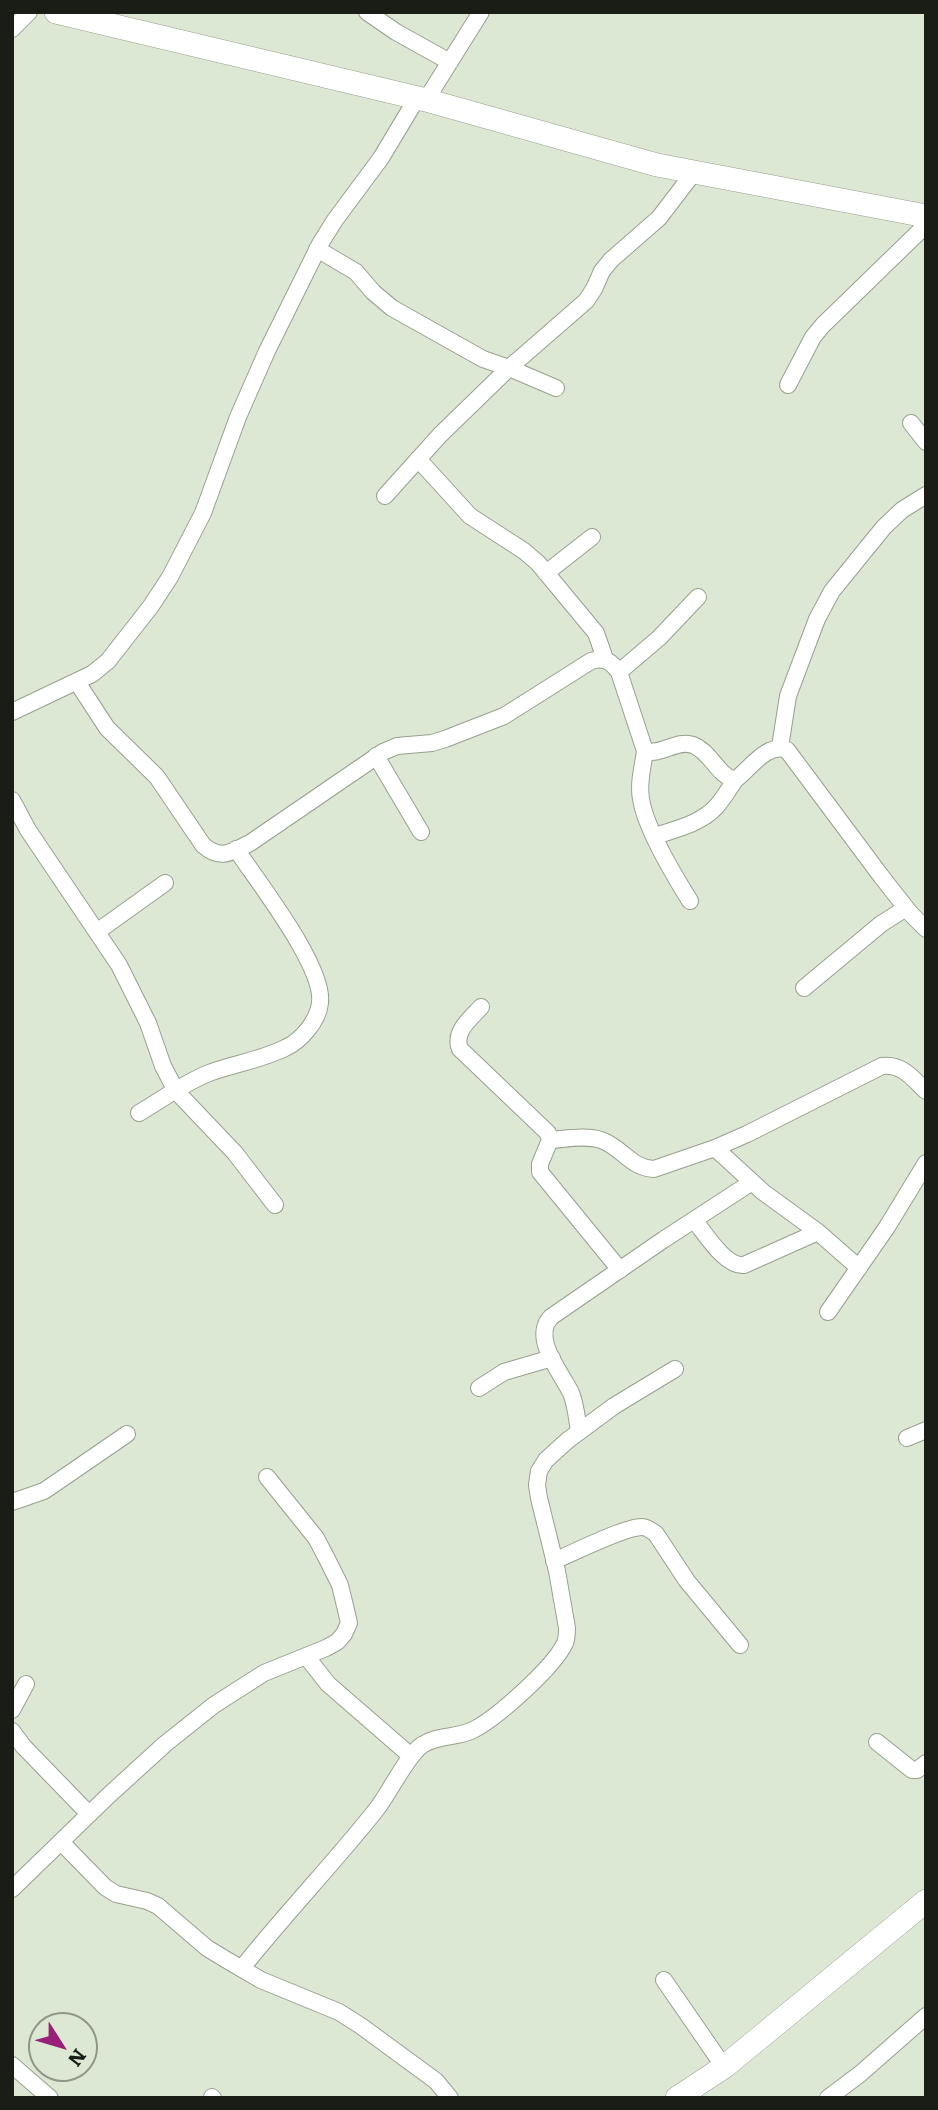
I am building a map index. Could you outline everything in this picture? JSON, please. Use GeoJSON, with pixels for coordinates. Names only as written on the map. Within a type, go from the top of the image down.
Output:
{"type":"FeatureCollection","features":[{"type":"Feature","properties":{"kind":"main road"},"geometry":{"type":"LineString","coordinates":[[56,12],[421,99],[657,165],[926,215]]}},
{"type":"Feature","properties":{"kind":"main road"},"geometry":{"type":"LineString","coordinates":[[677,2098],[724,2067],[926,1901]]}},
{"type":"Feature","properties":{"kind":"street"},"geometry":{"type":"LineString","coordinates":[[12,29],[29,12]]}},
{"type":"Feature","properties":{"kind":"street"},"geometry":{"type":"LineString","coordinates":[[368,12],[396,32],[450,62]]}},
{"type":"Feature","properties":{"kind":"street"},"geometry":{"type":"LineString","coordinates":[[12,712],[77,682],[108,661],[170,577],[203,513],[238,417],[317,249],[421,99],[450,62],[481,12]]}},
{"type":"Feature","properties":{"kind":"street"},"geometry":{"type":"LineString","coordinates":[[386,496],[418,459],[509,368],[586,300],[611,260],[659,218],[695,171]]}},
{"type":"Feature","properties":{"kind":"street"},"geometry":{"type":"LineString","coordinates":[[788,384],[813,337],[823,325],[926,225]]}},
{"type":"Feature","properties":{"kind":"street"},"geometry":{"type":"LineString","coordinates":[[317,249],[356,272],[373,292],[392,308],[483,359],[556,388]]}},
{"type":"Feature","properties":{"kind":"street"},"geometry":{"type":"LineString","coordinates":[[911,423],[926,442]]}},
{"type":"Feature","properties":{"kind":"street"},"geometry":{"type":"LineString","coordinates":[[418,459],[470,516],[524,551],[546,573],[596,633],[605,659]]}},
{"type":"Feature","properties":{"kind":"street"},"geometry":{"type":"LineString","coordinates":[[780,747],[788,696],[817,619],[832,591],[884,527],[902,510],[926,495]]}},
{"type":"Feature","properties":{"kind":"street"},"geometry":{"type":"LineString","coordinates":[[546,573],[592,537]]}},
{"type":"Feature","properties":{"kind":"street"},"geometry":{"type":"LineString","coordinates":[[619,672],[659,638],[698,597]]}},
{"type":"Feature","properties":{"kind":"street"},"geometry":{"type":"LineString","coordinates":[[77,682],[107,728],[157,777],[203,845],[218,855],[236,849],[278,826],[376,756],[397,746],[445,740],[504,716],[591,661],[605,659],[614,664],[619,672],[645,751],[640,798],[644,813],[690,901]]}},
{"type":"Feature","properties":{"kind":"street"},"geometry":{"type":"LineString","coordinates":[[645,751],[690,744],[699,748],[725,775],[735,780]]}},
{"type":"Feature","properties":{"kind":"street"},"geometry":{"type":"LineString","coordinates":[[655,836],[706,815],[717,806],[735,780],[763,755],[780,747],[794,757],[906,908],[926,929]]}},
{"type":"Feature","properties":{"kind":"street"},"geometry":{"type":"LineString","coordinates":[[376,756],[421,832]]}},
{"type":"Feature","properties":{"kind":"street"},"geometry":{"type":"LineString","coordinates":[[12,800],[119,965],[148,1023],[163,1066],[176,1091],[235,1153],[275,1205]]}},
{"type":"Feature","properties":{"kind":"street"},"geometry":{"type":"LineString","coordinates":[[139,1113],[206,1074],[286,1048],[307,1030],[320,1002],[318,985],[310,965],[280,914],[236,849]]}},
{"type":"Feature","properties":{"kind":"street"},"geometry":{"type":"LineString","coordinates":[[98,931],[165,883]]}},
{"type":"Feature","properties":{"kind":"street"},"geometry":{"type":"LineString","coordinates":[[804,988],[906,908]]}},
{"type":"Feature","properties":{"kind":"street"},"geometry":{"type":"LineString","coordinates":[[481,1007],[458,1035],[460,1049],[548,1133],[550,1140],[540,1164],[540,1172],[620,1270]]}},
{"type":"Feature","properties":{"kind":"street"},"geometry":{"type":"LineString","coordinates":[[550,1140],[599,1139],[610,1144],[633,1164],[644,1169],[654,1169],[715,1148],[882,1066],[898,1067],[926,1091]]}},
{"type":"Feature","properties":{"kind":"street"},"geometry":{"type":"LineString","coordinates":[[715,1148],[752,1182],[818,1232],[859,1268]]}},
{"type":"Feature","properties":{"kind":"street"},"geometry":{"type":"LineString","coordinates":[[828,1312],[887,1227],[926,1163]]}},
{"type":"Feature","properties":{"kind":"street"},"geometry":{"type":"LineString","coordinates":[[579,1432],[572,1396],[544,1338],[545,1324],[551,1317],[752,1182]]}},
{"type":"Feature","properties":{"kind":"street"},"geometry":{"type":"LineString","coordinates":[[694,1220],[723,1255],[738,1266],[818,1232]]}},
{"type":"Feature","properties":{"kind":"street"},"geometry":{"type":"LineString","coordinates":[[479,1388],[504,1372],[552,1358]]}},
{"type":"Feature","properties":{"kind":"street"},"geometry":{"type":"LineString","coordinates":[[242,1968],[377,1809],[420,1746],[430,1740],[460,1735],[482,1725],[522,1693],[558,1653],[567,1636],[567,1628],[537,1485],[540,1471],[546,1460],[579,1432],[614,1406],[675,1368]]}},
{"type":"Feature","properties":{"kind":"street"},"geometry":{"type":"LineString","coordinates":[[907,1438],[926,1430]]}},
{"type":"Feature","properties":{"kind":"street"},"geometry":{"type":"LineString","coordinates":[[12,1502],[44,1491],[127,1434]]}},
{"type":"Feature","properties":{"kind":"street"},"geometry":{"type":"LineString","coordinates":[[12,1889],[165,1744],[214,1705],[264,1673],[337,1642],[344,1634],[349,1623],[340,1586],[316,1538],[267,1477]]}},
{"type":"Feature","properties":{"kind":"street"},"geometry":{"type":"LineString","coordinates":[[554,1561],[620,1532],[641,1527],[649,1529],[656,1534],[687,1581],[740,1645]]}},
{"type":"Feature","properties":{"kind":"street"},"geometry":{"type":"LineString","coordinates":[[306,1656],[328,1684],[411,1756]]}},
{"type":"Feature","properties":{"kind":"street"},"geometry":{"type":"LineString","coordinates":[[12,1710],[26,1684]]}},
{"type":"Feature","properties":{"kind":"street"},"geometry":{"type":"LineString","coordinates":[[12,1731],[89,1814]]}},
{"type":"Feature","properties":{"kind":"street"},"geometry":{"type":"LineString","coordinates":[[877,1742],[912,1770],[917,1770],[926,1763]]}},
{"type":"Feature","properties":{"kind":"street"},"geometry":{"type":"LineString","coordinates":[[61,1842],[105,1887],[116,1894],[158,1906],[207,1948],[261,1980],[339,2012],[361,2025],[436,2081],[450,2098]]}},
{"type":"Feature","properties":{"kind":"street"},"geometry":{"type":"LineString","coordinates":[[663,1980],[724,2067]]}},
{"type":"Feature","properties":{"kind":"street"},"geometry":{"type":"LineString","coordinates":[[828,2098],[860,2074],[926,2016]]}},
{"type":"Feature","properties":{"kind":"street"},"geometry":{"type":"LineString","coordinates":[[12,2065],[50,2098]]}}]}
